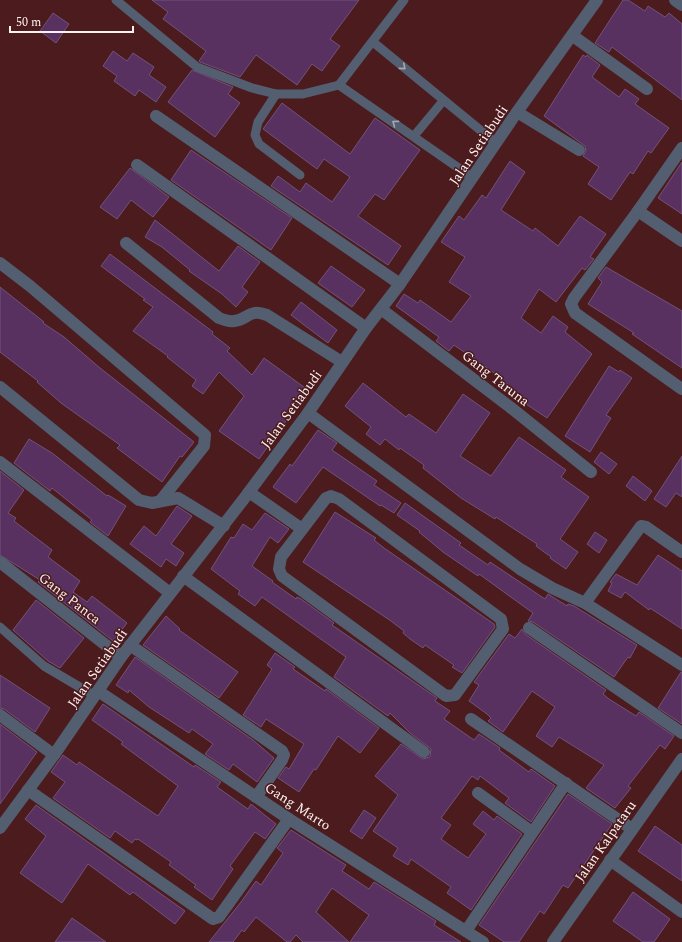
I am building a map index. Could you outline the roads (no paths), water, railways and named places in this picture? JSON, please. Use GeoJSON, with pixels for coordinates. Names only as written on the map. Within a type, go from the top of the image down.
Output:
{"type":"FeatureCollection","features":[{"type":"Feature","properties":{"kind":"street","name":"Jalan Setiabudi"},"geometry":{"type":"LineString","coordinates":[[0,828],[54,755],[121,657],[183,576],[224,526],[308,412],[366,328],[400,284],[474,178],[517,112],[573,36],[597,0]]}},
{"type":"Feature","properties":{"kind":"street"},"geometry":{"type":"LineString","coordinates":[[675,0],[682,5]]}},
{"type":"Feature","properties":{"kind":"street"},"geometry":{"type":"LineString","coordinates":[[573,36],[647,89]]}},
{"type":"Feature","properties":{"kind":"street"},"geometry":{"type":"LineString","coordinates":[[517,112],[579,150]]}},
{"type":"Feature","properties":{"kind":"street"},"geometry":{"type":"LineString","coordinates":[[156,116],[400,284]]}},
{"type":"Feature","properties":{"kind":"street"},"geometry":{"type":"LineString","coordinates":[[682,148],[571,304],[575,313],[682,389]]}},
{"type":"Feature","properties":{"kind":"street"},"geometry":{"type":"LineString","coordinates":[[137,165],[366,328]]}},
{"type":"Feature","properties":{"kind":"street"},"geometry":{"type":"LineString","coordinates":[[638,211],[682,241]]}},
{"type":"Feature","properties":{"kind":"street"},"geometry":{"type":"LineString","coordinates":[[126,243],[219,318],[228,322],[236,322],[245,316],[258,312],[342,362]]}},
{"type":"Feature","properties":{"kind":"street"},"geometry":{"type":"LineString","coordinates":[[0,262],[205,435],[204,446],[161,500]]}},
{"type":"Feature","properties":{"kind":"street","name":"Gang Taruna"},"geometry":{"type":"LineString","coordinates":[[381,309],[510,407],[591,472]]}},
{"type":"Feature","properties":{"kind":"street"},"geometry":{"type":"LineString","coordinates":[[0,387],[139,500],[152,503],[161,500],[178,498],[224,526]]}},
{"type":"Feature","properties":{"kind":"street"},"geometry":{"type":"LineString","coordinates":[[308,412],[520,568],[552,588],[585,603],[682,665]]}},
{"type":"Feature","properties":{"kind":"street"},"geometry":{"type":"LineString","coordinates":[[0,462],[170,593]]}},
{"type":"Feature","properties":{"kind":"street"},"geometry":{"type":"LineString","coordinates":[[249,492],[302,529]]}},
{"type":"Feature","properties":{"kind":"street"},"geometry":{"type":"LineString","coordinates":[[331,496],[339,499],[501,619],[503,629],[456,694],[446,696],[282,576],[279,569],[281,557],[302,529],[326,498],[331,496]]}},
{"type":"Feature","properties":{"kind":"street"},"geometry":{"type":"LineString","coordinates":[[585,603],[641,526],[646,527],[682,552]]}},
{"type":"Feature","properties":{"kind":"street","name":"Gang Panca"},"geometry":{"type":"LineString","coordinates":[[0,562],[121,657]]}},
{"type":"Feature","properties":{"kind":"street"},"geometry":{"type":"LineString","coordinates":[[183,576],[424,752]]}},
{"type":"Feature","properties":{"kind":"street"},"geometry":{"type":"LineString","coordinates":[[529,628],[682,733]]}},
{"type":"Feature","properties":{"kind":"street"},"geometry":{"type":"LineString","coordinates":[[130,645],[282,751],[284,755],[282,760],[256,797]]}},
{"type":"Feature","properties":{"kind":"street","name":"Gang Marto"},"geometry":{"type":"LineString","coordinates":[[97,693],[256,797],[483,942]]}},
{"type":"Feature","properties":{"kind":"street"},"geometry":{"type":"LineString","coordinates":[[0,715],[54,755]]}},
{"type":"Feature","properties":{"kind":"street"},"geometry":{"type":"LineString","coordinates":[[471,718],[632,829]]}},
{"type":"Feature","properties":{"kind":"street","name":"Jalan Kalpataru"},"geometry":{"type":"LineString","coordinates":[[553,942],[682,758]]}},
{"type":"Feature","properties":{"kind":"street"},"geometry":{"type":"LineString","coordinates":[[466,931],[566,783]]}},
{"type":"Feature","properties":{"kind":"street"},"geometry":{"type":"LineString","coordinates":[[28,790],[213,919],[219,917],[289,818]]}},
{"type":"Feature","properties":{"kind":"street"},"geometry":{"type":"LineString","coordinates":[[478,793],[532,832]]}},
{"type":"Feature","properties":{"kind":"street"},"geometry":{"type":"LineString","coordinates":[[610,860],[682,912]]}},
{"type":"Feature","properties":{"kind":"lane"},"geometry":{"type":"LineString","coordinates":[[116,0],[197,67],[252,88],[276,94],[303,94],[340,85],[404,0]]}},
{"type":"Feature","properties":{"kind":"lane"},"geometry":{"type":"LineString","coordinates":[[373,42],[496,144]]}},
{"type":"Feature","properties":{"kind":"lane"},"geometry":{"type":"LineString","coordinates":[[340,85],[474,178]]}},
{"type":"Feature","properties":{"kind":"lane"},"geometry":{"type":"LineString","coordinates":[[276,94],[258,122],[255,135],[259,144],[300,175]]}},
{"type":"Feature","properties":{"kind":"lane"},"geometry":{"type":"LineString","coordinates":[[414,136],[443,100]]}},
{"type":"Feature","properties":{"kind":"lane"},"geometry":{"type":"LineString","coordinates":[[0,627],[44,666],[97,693]]}}]}
